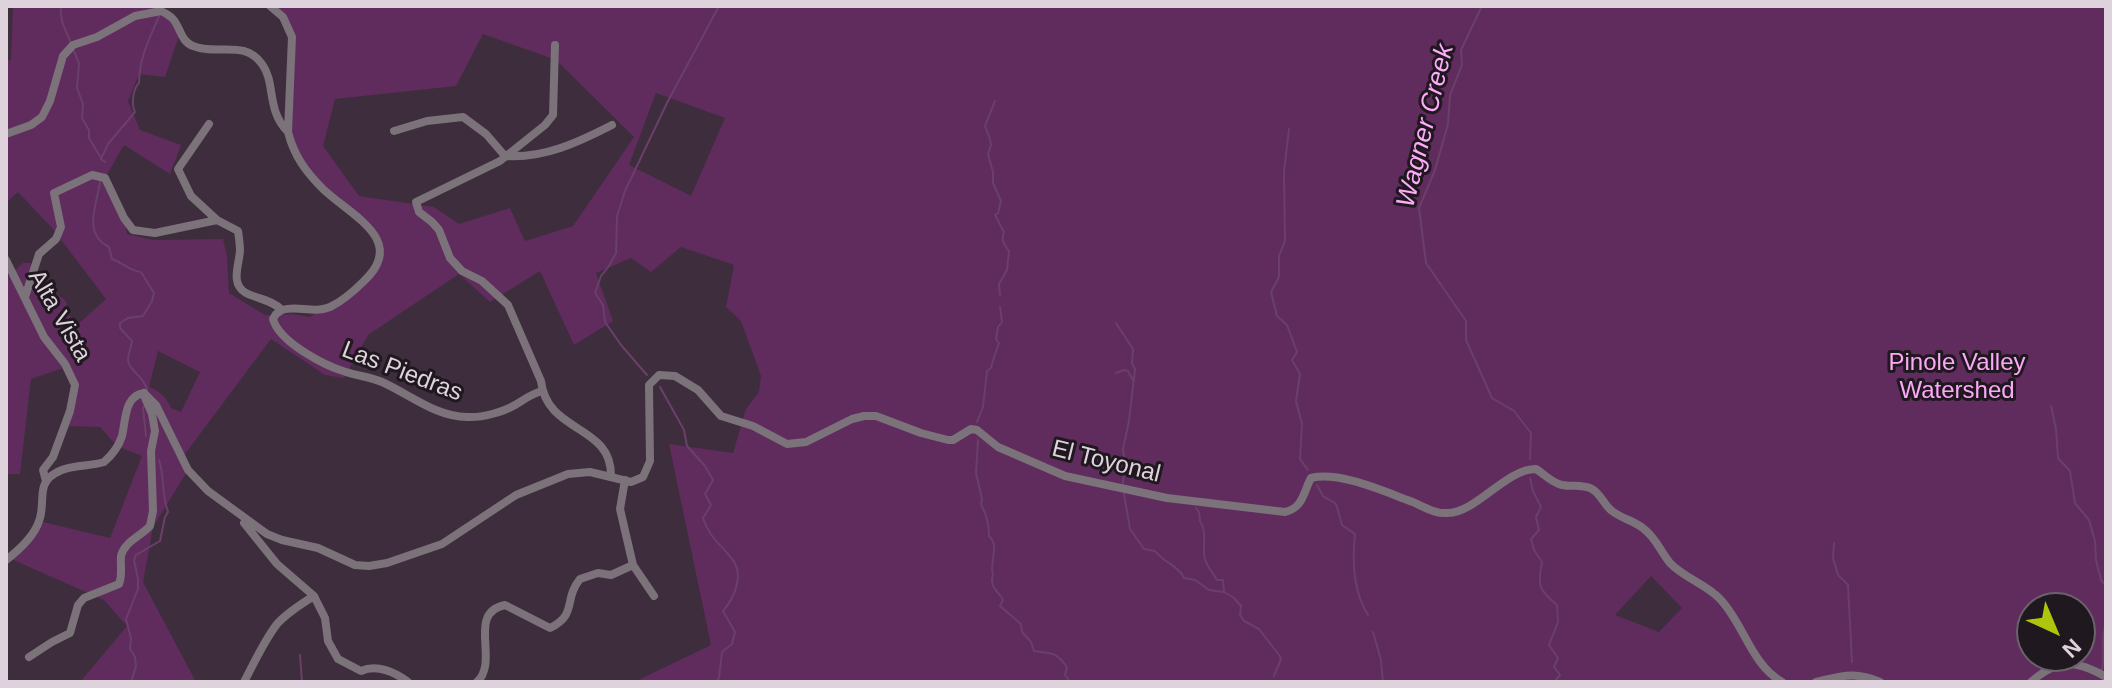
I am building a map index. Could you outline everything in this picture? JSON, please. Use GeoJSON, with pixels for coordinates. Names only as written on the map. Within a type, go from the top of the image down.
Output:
{"type":"FeatureCollection","features":[{"type":"Feature","properties":{"kind":"street"},"geometry":{"type":"LineString","coordinates":[[209,124],[178,169],[191,196],[217,220],[238,231],[240,243],[236,279],[239,288],[278,305],[282,310],[318,311],[330,307],[372,274],[381,259],[379,243],[355,214],[307,172],[292,148],[288,132],[292,37],[283,17],[270,6]]}},
{"type":"Feature","properties":{"kind":"street"},"geometry":{"type":"LineString","coordinates":[[6,134],[31,125],[42,117],[63,56],[73,45],[97,37],[135,16],[161,11],[172,18],[186,42],[196,47],[238,49],[254,55],[265,67],[272,104],[280,124],[288,132]]}},
{"type":"Feature","properties":{"kind":"street"},"geometry":{"type":"LineString","coordinates":[[555,45],[553,115],[539,131],[505,156],[416,202],[419,212],[439,230],[450,258],[462,271],[482,281],[508,305],[551,407],[560,418],[603,446],[611,463],[611,476]]}},
{"type":"Feature","properties":{"kind":"street"},"geometry":{"type":"LineString","coordinates":[[394,131],[427,121],[463,117],[486,134],[505,156],[522,157],[580,141],[612,125]]}},
{"type":"Feature","properties":{"kind":"street"},"geometry":{"type":"LineString","coordinates":[[25,297],[39,254],[56,239],[61,227],[54,193],[87,176],[105,178],[133,230],[155,233],[217,220]]}},
{"type":"Feature","properties":{"kind":"street","name":"Alta Vista"},"geometry":{"type":"LineString","coordinates":[[6,260],[44,337],[65,364],[75,385],[70,411],[53,457],[43,470],[46,481]]}},
{"type":"Feature","properties":{"kind":"street","name":"Las Piedras"},"geometry":{"type":"LineString","coordinates":[[282,310],[273,319],[274,324],[306,353],[337,369],[379,380],[447,414],[471,417],[493,413],[542,391]]}},
{"type":"Feature","properties":{"kind":"street","name":"El Toyonal"},"geometry":{"type":"LineString","coordinates":[[625,480],[637,481],[647,470],[650,449],[649,385],[653,379],[665,374],[692,385],[721,416],[753,426],[787,444],[806,442],[852,419],[876,416],[948,440],[971,429],[977,430],[998,447],[1065,476],[1167,498],[1285,512],[1295,509],[1311,478],[1320,476],[1364,485],[1432,510],[1452,513],[1522,471],[1536,469],[1555,483],[1591,489],[1614,513],[1642,526],[1671,563],[1720,599],[1756,656],[1782,682]]}},
{"type":"Feature","properties":{"kind":"street"},"geometry":{"type":"LineString","coordinates":[[6,560],[33,534],[39,521],[42,489],[46,481],[63,470],[104,462],[122,436],[130,401],[144,393]]}},
{"type":"Feature","properties":{"kind":"street"},"geometry":{"type":"LineString","coordinates":[[144,393],[156,405],[188,470],[208,491],[267,534],[318,548],[355,565],[387,563],[442,544],[516,495],[536,486],[581,472],[625,480],[620,509],[633,565],[654,596]]}},
{"type":"Feature","properties":{"kind":"street"},"geometry":{"type":"LineString","coordinates":[[29,657],[70,633],[78,605],[84,598],[119,584],[123,575],[121,556],[124,547],[150,526],[153,511],[151,451],[155,431],[144,393]]}},
{"type":"Feature","properties":{"kind":"street"},"geometry":{"type":"LineString","coordinates":[[236,513],[277,564],[314,596],[325,618],[328,641],[338,659],[361,671],[371,668],[387,670],[408,682]]}},
{"type":"Feature","properties":{"kind":"street"},"geometry":{"type":"LineString","coordinates":[[477,682],[487,664],[484,628],[491,610],[505,605],[550,628],[566,617],[571,592],[580,579],[598,573],[611,575],[633,565]]}},
{"type":"Feature","properties":{"kind":"street"},"geometry":{"type":"LineString","coordinates":[[244,682],[277,624],[314,596]]}},
{"type":"Feature","properties":{"kind":"street"},"geometry":{"type":"LineString","coordinates":[[2031,682],[2063,663],[2090,668],[2106,677]]}},
{"type":"Feature","properties":{"kind":"street"},"geometry":{"type":"LineString","coordinates":[[1816,682],[1857,674],[1880,682]]}},
{"type":"Feature","properties":{"kind":"green space","name":"Pinole Valley Watershed"},"geometry":{"type":"Polygon","coordinates":[[[13,6],[160,6],[180,33],[165,77],[139,74],[128,101],[140,130],[181,145],[170,174],[124,145],[105,178],[124,218],[127,234],[153,240],[223,239],[229,293],[265,315],[310,317],[330,307],[372,274],[379,243],[326,191],[292,148],[290,29],[270,6],[2106,6],[2106,682],[634,682],[711,645],[669,444],[733,453],[746,409],[759,392],[761,376],[741,321],[726,307],[734,265],[681,247],[651,272],[631,258],[596,273],[613,321],[574,345],[540,271],[490,302],[459,274],[368,335],[344,378],[325,375],[271,339],[182,458],[188,470],[153,527],[143,582],[196,682],[80,682],[127,626],[104,600],[9,558],[39,521],[110,538],[142,456],[117,446],[100,427],[64,426],[75,385],[66,367],[31,379],[20,474],[6,474],[6,278],[23,263],[30,263],[51,289],[66,301],[76,326],[106,299],[52,228],[18,192],[6,203],[6,61],[11,60],[13,6]],[[483,34],[456,86],[335,99],[323,146],[359,196],[434,207],[459,224],[510,208],[525,241],[573,226],[634,137],[556,60],[483,34]],[[656,93],[629,165],[691,196],[725,118],[656,93]],[[158,351],[149,387],[162,395],[171,408],[181,412],[200,372],[158,351]],[[1651,576],[1615,615],[1659,632],[1682,608],[1651,576]]]}},
{"type":"Feature","properties":{"kind":"waterway"},"geometry":{"type":"LineString","coordinates":[[61,6],[62,20],[71,43]]}},
{"type":"Feature","properties":{"kind":"waterway"},"geometry":{"type":"LineString","coordinates":[[647,375],[605,322],[603,305],[595,293],[601,276],[616,253],[617,216],[625,191],[668,101],[719,6]]}},
{"type":"Feature","properties":{"kind":"waterway","name":"Wagner Creek"},"geometry":{"type":"LineString","coordinates":[[1481,8],[1461,50],[1462,65],[1450,95],[1448,124],[1435,170],[1419,208],[1426,263],[1466,321],[1466,340],[1492,398],[1514,411],[1531,433],[1530,459]]}},
{"type":"Feature","properties":{"kind":"waterway"},"geometry":{"type":"LineString","coordinates":[[105,162],[101,159],[108,144],[135,112],[133,97],[139,83],[143,56],[160,14]]}},
{"type":"Feature","properties":{"kind":"waterway"},"geometry":{"type":"LineString","coordinates":[[73,49],[79,63],[77,88],[83,104],[82,118],[101,158]]}},
{"type":"Feature","properties":{"kind":"waterway"},"geometry":{"type":"LineString","coordinates":[[995,101],[985,126],[991,145],[988,154],[993,183],[1001,201],[995,215],[1009,251],[1007,270],[999,284],[1000,295]]}},
{"type":"Feature","properties":{"kind":"waterway"},"geometry":{"type":"LineString","coordinates":[[1289,129],[1284,172],[1285,241],[1279,256],[1279,277],[1271,292],[1277,316],[1287,325],[1297,352],[1292,360],[1300,374],[1296,401],[1302,424],[1300,459],[1308,470]]}},
{"type":"Feature","properties":{"kind":"waterway"},"geometry":{"type":"LineString","coordinates":[[100,182],[93,218],[96,234],[109,247],[112,259],[141,272],[154,293],[143,316],[128,318],[120,323],[120,328],[132,341],[129,365],[144,383],[148,394]]}},
{"type":"Feature","properties":{"kind":"waterway"},"geometry":{"type":"LineString","coordinates":[[977,422],[983,407],[987,371],[991,368],[999,343],[996,339],[1002,322],[1000,307]]}},
{"type":"Feature","properties":{"kind":"waterway"},"geometry":{"type":"LineString","coordinates":[[1116,323],[1133,349],[1135,369],[1123,449],[1123,483]]}},
{"type":"Feature","properties":{"kind":"waterway"},"geometry":{"type":"LineString","coordinates":[[1116,373],[1128,371],[1133,380]]}},
{"type":"Feature","properties":{"kind":"waterway"},"geometry":{"type":"LineString","coordinates":[[660,387],[684,430],[687,446],[713,480],[705,494],[711,505],[703,518],[738,572],[734,593],[723,611],[735,632],[732,644],[722,652],[716,682]]}},
{"type":"Feature","properties":{"kind":"waterway"},"geometry":{"type":"LineString","coordinates":[[145,404],[146,436]]}},
{"type":"Feature","properties":{"kind":"waterway"},"geometry":{"type":"LineString","coordinates":[[2051,406],[2058,458],[2070,471],[2075,503],[2089,520],[2101,580],[2106,586]]}},
{"type":"Feature","properties":{"kind":"waterway"},"geometry":{"type":"LineString","coordinates":[[978,440],[976,473],[989,536],[994,544],[992,583],[1003,600],[1000,606],[1021,624],[1022,632],[1034,651],[1053,654],[1063,662],[1067,667],[1065,675],[1070,682]]}},
{"type":"Feature","properties":{"kind":"waterway"},"geometry":{"type":"LineString","coordinates":[[131,682],[136,666],[126,619],[138,589],[134,560],[136,555],[160,541],[168,512],[159,460]]}},
{"type":"Feature","properties":{"kind":"waterway","name":"Wagner Creek"},"geometry":{"type":"LineString","coordinates":[[1530,478],[1541,507],[1536,517],[1539,530],[1531,539],[1542,562],[1540,582],[1543,591],[1557,605],[1558,622],[1549,645],[1558,658],[1554,667],[1560,675],[1554,682]]}},
{"type":"Feature","properties":{"kind":"waterway"},"geometry":{"type":"LineString","coordinates":[[1317,485],[1323,496],[1336,504],[1342,525],[1355,534],[1355,576],[1359,596],[1368,615]]}},
{"type":"Feature","properties":{"kind":"waterway"},"geometry":{"type":"LineString","coordinates":[[1124,494],[1130,529],[1144,549],[1155,551],[1184,578],[1234,598],[1241,606],[1240,615],[1244,621],[1259,629],[1279,655],[1281,659],[1274,676]]}},
{"type":"Feature","properties":{"kind":"waterway"},"geometry":{"type":"LineString","coordinates":[[1196,508],[1203,529],[1205,559],[1217,580],[1223,580],[1224,592]]}},
{"type":"Feature","properties":{"kind":"waterway"},"geometry":{"type":"LineString","coordinates":[[1834,543],[1833,558],[1838,575],[1848,585],[1852,662]]}},
{"type":"Feature","properties":{"kind":"waterway"},"geometry":{"type":"LineString","coordinates":[[2101,673],[2106,623]]}},
{"type":"Feature","properties":{"kind":"waterway"},"geometry":{"type":"LineString","coordinates":[[1373,632],[1383,682]]}},
{"type":"Feature","properties":{"kind":"waterway"},"geometry":{"type":"LineString","coordinates":[[300,655],[302,682]]}}]}
